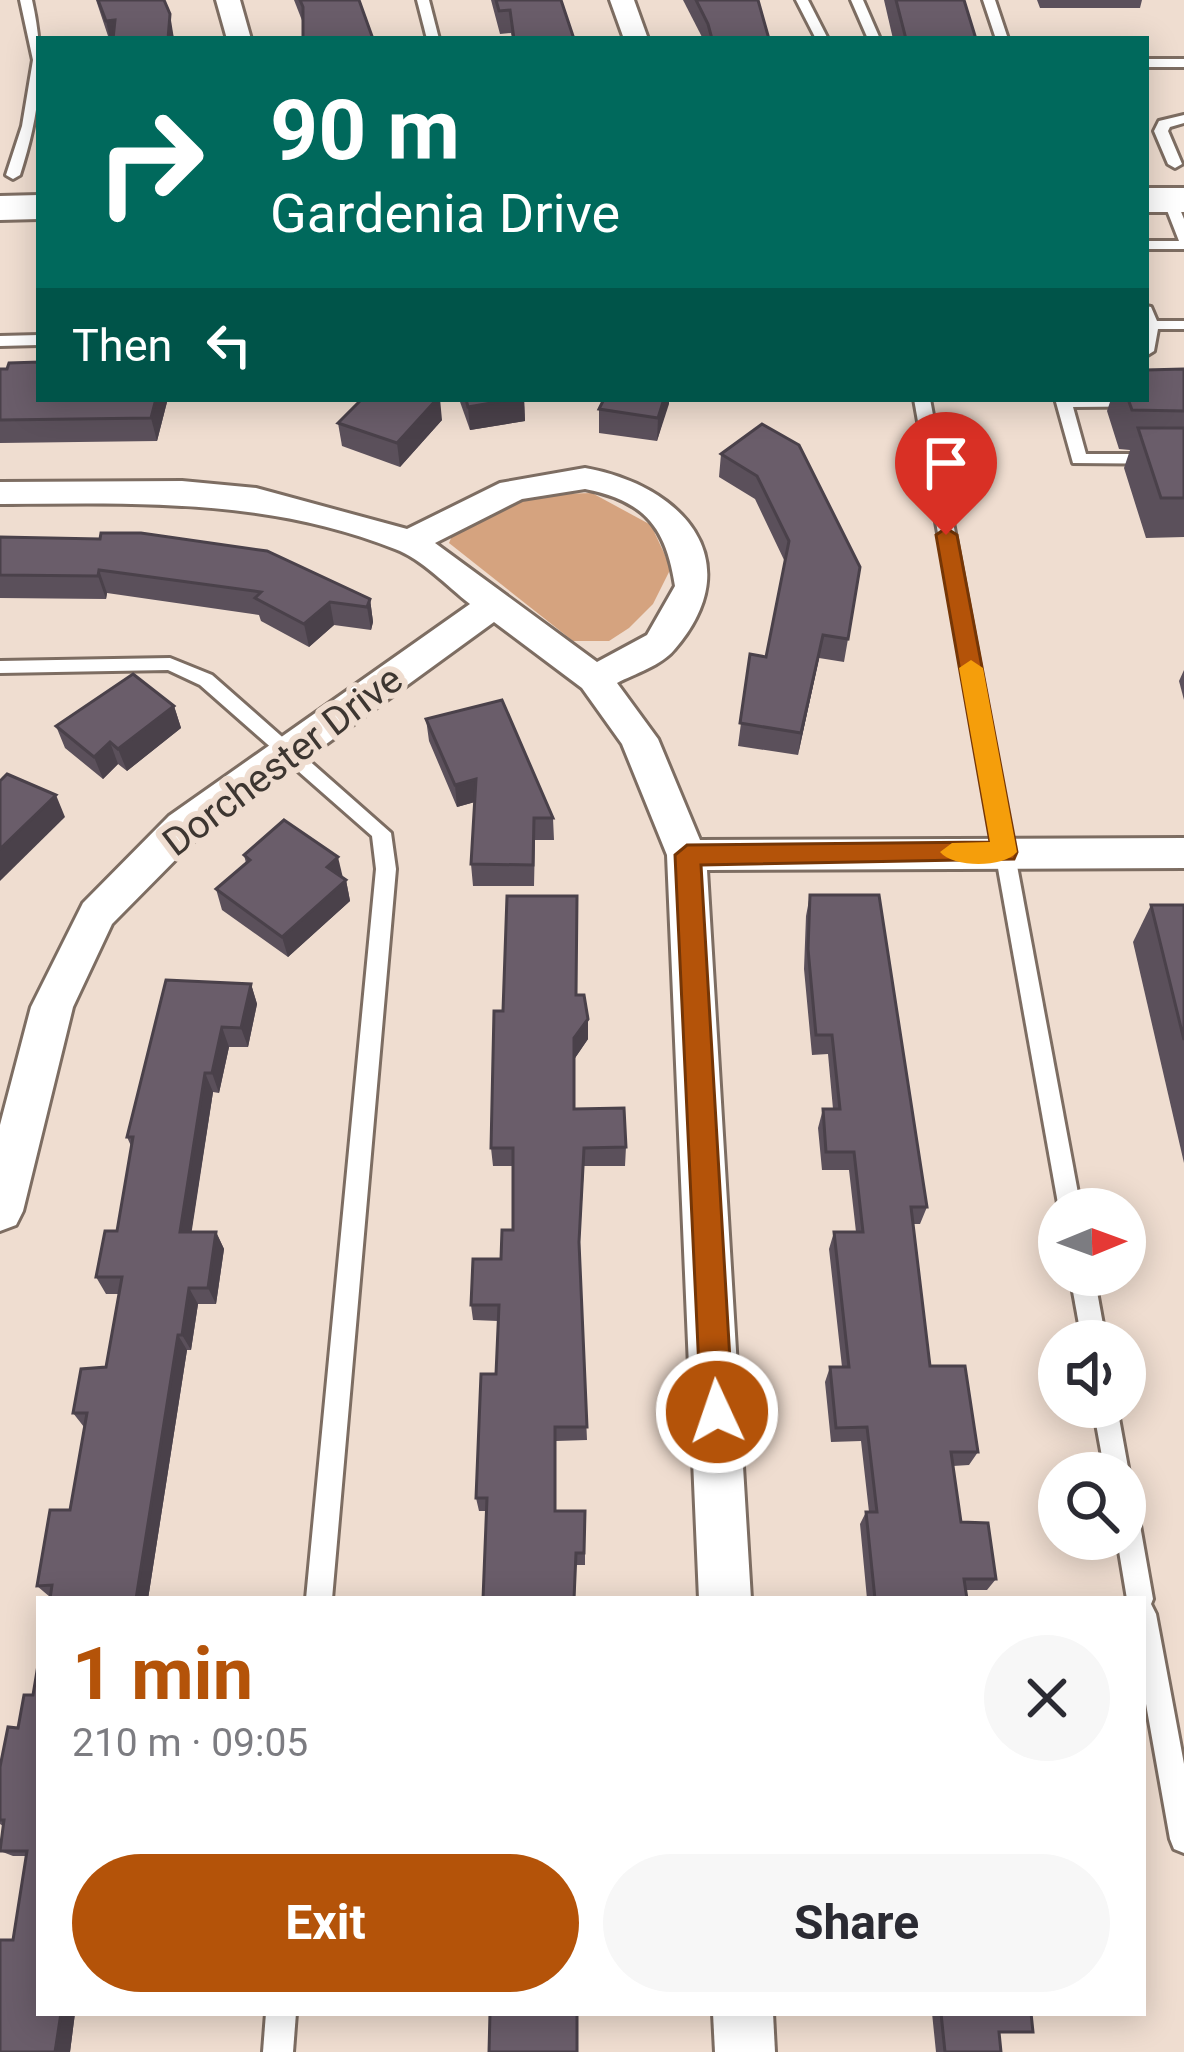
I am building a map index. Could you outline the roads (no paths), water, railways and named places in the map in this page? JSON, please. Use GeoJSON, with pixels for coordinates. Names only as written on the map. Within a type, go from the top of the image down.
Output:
{"type":"FeatureCollection","features":[{"type":"Feature","properties":{"kind":"main road"},"geometry":{"type":"LineString","coordinates":[[13,183],[36,204]]}},
{"type":"Feature","properties":{"kind":"street"},"geometry":{"type":"LineString","coordinates":[[228,0],[238,36]]}},
{"type":"Feature","properties":{"kind":"street"},"geometry":{"type":"LineString","coordinates":[[622,0],[635,36]]}},
{"type":"Feature","properties":{"kind":"street"},"geometry":{"type":"LineString","coordinates":[[411,542],[463,508],[562,476],[641,496],[680,534],[692,586],[660,644],[595,679]]}},
{"type":"Feature","properties":{"kind":"street"},"geometry":{"type":"LineString","coordinates":[[0,493],[182,492],[256,500],[411,542],[595,679],[639,739],[687,855],[696,944],[725,1596]]}},
{"type":"Feature","properties":{"kind":"street","name":"Dorchester Drive"},"geometry":{"type":"LineString","coordinates":[[0,1211],[52,1007],[97,914],[183,826],[497,602]]}},
{"type":"Feature","properties":{"kind":"street"},"geometry":{"type":"LineString","coordinates":[[687,855],[1184,853]]}},
{"type":"Feature","properties":{"kind":"street"},"geometry":{"type":"LineString","coordinates":[[743,2016],[745,2052]]}},
{"type":"Feature","properties":{"kind":"lane"},"geometry":{"type":"LineString","coordinates":[[26,0],[36,46]]}},
{"type":"Feature","properties":{"kind":"lane"},"geometry":{"type":"LineString","coordinates":[[423,0],[432,36]]}},
{"type":"Feature","properties":{"kind":"lane"},"geometry":{"type":"LineString","coordinates":[[802,0],[820,36]]}},
{"type":"Feature","properties":{"kind":"lane"},"geometry":{"type":"LineString","coordinates":[[857,0],[873,36]]}},
{"type":"Feature","properties":{"kind":"lane"},"geometry":{"type":"LineString","coordinates":[[989,0],[1001,36]]}},
{"type":"Feature","properties":{"kind":"lane"},"geometry":{"type":"LineString","coordinates":[[1149,63],[1184,63]]}},
{"type":"Feature","properties":{"kind":"lane"},"geometry":{"type":"LineString","coordinates":[[13,183],[36,80]]}},
{"type":"Feature","properties":{"kind":"lane"},"geometry":{"type":"LineString","coordinates":[[1149,245],[1184,241],[1167,182],[1161,131],[1165,124],[1184,118]]}},
{"type":"Feature","properties":{"kind":"lane"},"geometry":{"type":"LineString","coordinates":[[1149,318],[1184,325]]}},
{"type":"Feature","properties":{"kind":"lane"},"geometry":{"type":"LineString","coordinates":[[0,341],[36,340]]}},
{"type":"Feature","properties":{"kind":"lane"},"geometry":{"type":"LineString","coordinates":[[1149,401],[1184,401]]}},
{"type":"Feature","properties":{"kind":"lane"},"geometry":{"type":"LineString","coordinates":[[923,402],[1066,1188]]}},
{"type":"Feature","properties":{"kind":"lane"},"geometry":{"type":"LineString","coordinates":[[1064,402],[1079,459],[1184,459]]}},
{"type":"Feature","properties":{"kind":"lane"},"geometry":{"type":"LineString","coordinates":[[0,668],[170,664],[206,680],[381,833],[386,869],[319,1596]]}},
{"type":"Feature","properties":{"kind":"lane"},"geometry":{"type":"LineString","coordinates":[[1133,1560],[1139,1596]]}},
{"type":"Feature","properties":{"kind":"lane"},"geometry":{"type":"LineString","coordinates":[[1146,1630],[1184,1839]]}},
{"type":"Feature","properties":{"kind":"lane"},"geometry":{"type":"LineString","coordinates":[[278,2052],[281,2016]]}}]}
